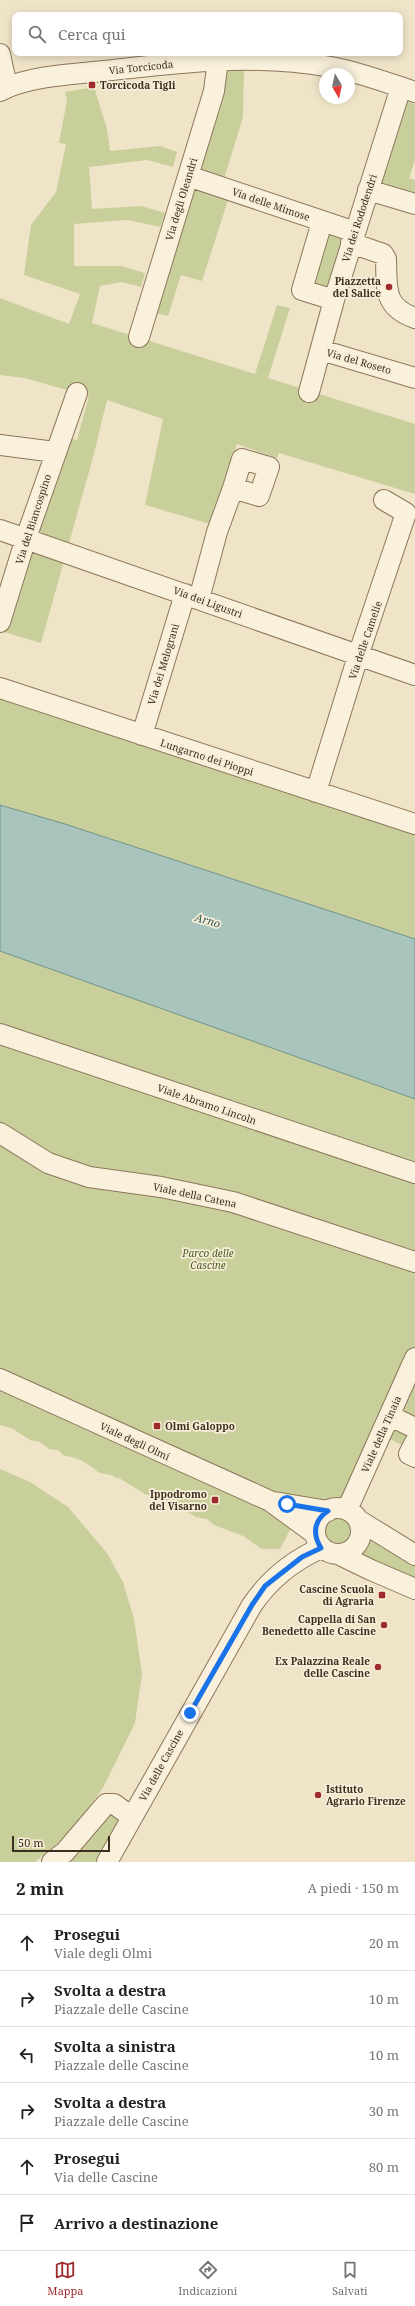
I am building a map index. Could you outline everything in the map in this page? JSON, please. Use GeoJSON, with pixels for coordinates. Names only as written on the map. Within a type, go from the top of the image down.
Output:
{"type":"FeatureCollection","features":[{"type":"Feature","properties":{"kind":"street"},"geometry":{"type":"LineString","coordinates":[[0,54],[4,89]]}},
{"type":"Feature","properties":{"kind":"street","name":"Via Torcicoda"},"geometry":{"type":"LineString","coordinates":[[4,89],[27,82],[90,72],[251,58],[331,67],[408,89]]}},
{"type":"Feature","properties":{"kind":"street","name":"Via degli Oleandri"},"geometry":{"type":"LineString","coordinates":[[139,337],[216,81],[218,60]]}},
{"type":"Feature","properties":{"kind":"street","name":"Via dei Rododendri"},"geometry":{"type":"LineString","coordinates":[[321,350],[334,300],[368,190],[408,89]]}},
{"type":"Feature","properties":{"kind":"street","name":"Via delle Mimose"},"geometry":{"type":"LineString","coordinates":[[188,176],[322,222],[383,254],[386,259],[388,297],[393,306],[402,313],[415,318]]}},
{"type":"Feature","properties":{"kind":"street"},"geometry":{"type":"LineString","coordinates":[[368,190],[415,204]]}},
{"type":"Feature","properties":{"kind":"street"},"geometry":{"type":"LineString","coordinates":[[322,222],[302,290],[334,300]]}},
{"type":"Feature","properties":{"kind":"street","name":"Via del Roseto"},"geometry":{"type":"LineString","coordinates":[[310,392],[321,350],[415,378]]}},
{"type":"Feature","properties":{"kind":"street","name":"Via del Biancospino"},"geometry":{"type":"LineString","coordinates":[[0,622],[6,584],[26,538],[77,393]]}},
{"type":"Feature","properties":{"kind":"street"},"geometry":{"type":"LineString","coordinates":[[0,445],[55,452]]}},
{"type":"Feature","properties":{"kind":"street","name":"Via dei Melograni"},"geometry":{"type":"LineString","coordinates":[[142,735],[233,488]]}},
{"type":"Feature","properties":{"kind":"street","name":"Via delle Camelie"},"geometry":{"type":"LineString","coordinates":[[316,792],[358,656],[406,513],[384,500]]}},
{"type":"Feature","properties":{"kind":"street","name":"Via dei Ligustri"},"geometry":{"type":"LineString","coordinates":[[0,530],[415,675]]}},
{"type":"Feature","properties":{"kind":"street","name":"Lungarno dei Pioppi"},"geometry":{"type":"LineString","coordinates":[[0,688],[415,824]]}},
{"type":"Feature","properties":{"kind":"street","name":"Viale Abramo Lincoln"},"geometry":{"type":"LineString","coordinates":[[0,1034],[415,1173]]}},
{"type":"Feature","properties":{"kind":"street","name":"Viale della Catena"},"geometry":{"type":"LineString","coordinates":[[0,1133],[48,1163],[88,1177],[161,1187],[233,1202],[415,1262]]}},
{"type":"Feature","properties":{"kind":"street","name":"Viale della Tinaia"},"geometry":{"type":"LineString","coordinates":[[353,1515],[390,1416],[415,1358]]}},
{"type":"Feature","properties":{"kind":"street","name":"Viale degli Olmi"},"geometry":{"type":"LineString","coordinates":[[0,1379],[270,1501],[328,1511]]}},
{"type":"Feature","properties":{"kind":"street"},"geometry":{"type":"LineString","coordinates":[[390,1416],[415,1428]]}},
{"type":"Feature","properties":{"kind":"street"},"geometry":{"type":"LineString","coordinates":[[415,1442],[409,1454],[415,1457]]}},
{"type":"Feature","properties":{"kind":"street","name":"Viale degli Olmi"},"geometry":{"type":"LineString","coordinates":[[270,1501],[318,1541]]}},
{"type":"Feature","properties":{"kind":"street"},"geometry":{"type":"LineString","coordinates":[[415,1555],[353,1515],[338,1508],[328,1511],[319,1519],[318,1541],[326,1552],[340,1555],[415,1589]]}},
{"type":"Feature","properties":{"kind":"street"},"geometry":{"type":"LineString","coordinates":[[340,1555],[351,1551],[358,1543],[362,1533],[353,1515]]}},
{"type":"Feature","properties":{"kind":"street","name":"Via delle Cascine"},"geometry":{"type":"LineString","coordinates":[[107,1862],[252,1605],[265,1586],[302,1557],[318,1541]]}},
{"type":"Feature","properties":{"kind":"street"},"geometry":{"type":"LineString","coordinates":[[52,1862],[65,1852],[106,1804],[114,1804],[132,1817]]}},
{"type":"Feature","properties":{"kind":"green space"},"geometry":{"type":"Polygon","coordinates":[[[244,70],[243,117],[224,179],[199,171],[226,71],[244,70]]]}},
{"type":"Feature","properties":{"kind":"green space"},"geometry":{"type":"Polygon","coordinates":[[[94,87],[107,129],[110,151],[160,146],[177,152],[173,167],[147,160],[89,167],[92,209],[141,206],[165,213],[160,227],[128,220],[74,224],[74,266],[121,266],[145,273],[141,287],[122,282],[100,286],[92,323],[255,374],[277,305],[290,308],[268,378],[415,424],[415,494],[279,453],[277,458],[237,444],[210,524],[145,505],[163,419],[107,400],[94,454],[41,643],[4,632],[65,437],[77,440],[89,396],[24,378],[0,375],[0,298],[69,324],[80,294],[24,275],[31,225],[56,192],[66,144],[59,143],[67,100],[65,92],[94,87]]]}},
{"type":"Feature","properties":{"kind":"green space"},"geometry":{"type":"Polygon","coordinates":[[[404,101],[415,104],[415,160],[409,178],[415,180],[415,199],[374,187],[404,101]]]}},
{"type":"Feature","properties":{"kind":"green space"},"geometry":{"type":"Polygon","coordinates":[[[192,181],[230,194],[202,281],[181,275],[168,316],[152,312],[192,181]]]}},
{"type":"Feature","properties":{"kind":"green space"},"geometry":{"type":"Polygon","coordinates":[[[324,226],[350,234],[332,296],[306,288],[324,226]]]}},
{"type":"Feature","properties":{"kind":"green space"},"geometry":{"type":"Polygon","coordinates":[[[0,695],[415,831],[415,939],[65,824],[0,805],[0,695]]]}},
{"type":"Feature","properties":{"kind":"green space","name":"Parco delle Cascine"},"geometry":{"type":"Polygon","coordinates":[[[0,951],[415,1099],[415,1451],[387,1438],[343,1500],[332,1497],[296,1528],[290,1530],[280,1549],[262,1549],[243,1536],[214,1525],[207,1519],[196,1517],[167,1501],[145,1494],[119,1478],[100,1473],[82,1461],[73,1457],[64,1456],[58,1450],[49,1449],[40,1442],[30,1440],[13,1429],[0,1425],[0,951]]]}},
{"type":"Feature","properties":{"kind":"green space"},"geometry":{"type":"Polygon","coordinates":[[[0,1469],[30,1482],[68,1507],[107,1553],[123,1582],[134,1619],[142,1674],[135,1723],[103,1788],[69,1834],[35,1862],[0,1862],[0,1469]]]}},
{"type":"Feature","properties":{"kind":"green space"},"geometry":{"type":"Polygon","coordinates":[[[340,1517],[350,1522],[355,1532],[350,1542],[340,1547],[330,1542],[325,1532],[330,1522],[340,1517]]]}},
{"type":"Feature","properties":{"kind":"green space"},"geometry":{"type":"Polygon","coordinates":[[[368,1536],[415,1563],[415,1579],[357,1554],[368,1536]]]}},
{"type":"Feature","properties":{"kind":"green space"},"geometry":{"type":"Polygon","coordinates":[[[109,1808],[123,1816],[96,1862],[63,1862],[109,1808]]]}},
{"type":"Feature","properties":{"kind":"water","name":"Arno"},"geometry":{"type":"Polygon","coordinates":[[[0,805],[65,824],[415,939],[415,1099],[0,951],[0,805]]]}},
{"type":"Feature","properties":{"kind":"place","name":"Torcicoda Tigli"},"geometry":{"type":"Point","coordinates":[92,85]}},
{"type":"Feature","properties":{"kind":"place","name":"Piazzetta del Salice"},"geometry":{"type":"Point","coordinates":[389,287]}},
{"type":"Feature","properties":{"kind":"place","name":"Olmi Galoppo"},"geometry":{"type":"Point","coordinates":[157,1426]}},
{"type":"Feature","properties":{"kind":"place","name":"Ippodromo del Visarno"},"geometry":{"type":"Point","coordinates":[215,1500]}},
{"type":"Feature","properties":{"kind":"place","name":"Cascine Scuola di Agraria"},"geometry":{"type":"Point","coordinates":[382,1595]}},
{"type":"Feature","properties":{"kind":"place","name":"Cappella di San Benedetto alle Cascine"},"geometry":{"type":"Point","coordinates":[384,1625]}},
{"type":"Feature","properties":{"kind":"place","name":"Ex Palazzina Reale delle Cascine"},"geometry":{"type":"Point","coordinates":[378,1667]}},
{"type":"Feature","properties":{"kind":"place","name":"Istituto Agrario Firenze"},"geometry":{"type":"Point","coordinates":[318,1795]}},
{"type":"Feature","properties":{"kind":"route"},"geometry":{"type":"LineString","coordinates":[[190,1713],[252,1605],[265,1586],[302,1557],[321,1548],[315,1534],[315,1527],[323,1514],[328,1511],[287,1504]]}}]}
